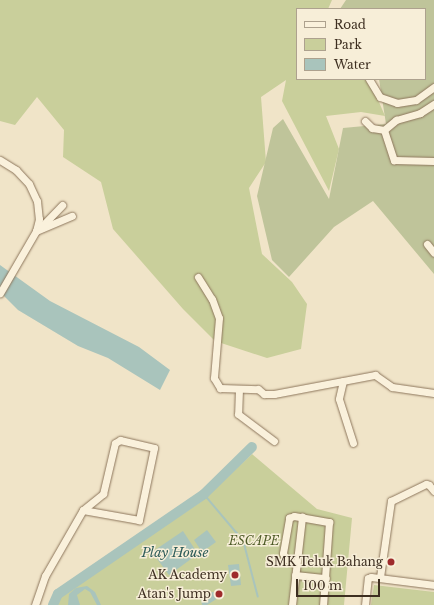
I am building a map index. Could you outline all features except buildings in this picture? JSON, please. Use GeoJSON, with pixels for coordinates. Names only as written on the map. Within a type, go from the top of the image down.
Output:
{"type":"FeatureCollection","features":[{"type":"Feature","properties":{"kind":"street"},"geometry":{"type":"LineString","coordinates":[[370,80],[380,97],[397,103],[416,100],[434,87]]}},
{"type":"Feature","properties":{"kind":"street"},"geometry":{"type":"LineString","coordinates":[[364,121],[372,128],[384,130],[396,120],[420,113],[434,104]]}},
{"type":"Feature","properties":{"kind":"street"},"geometry":{"type":"LineString","coordinates":[[384,130],[394,160],[434,161]]}},
{"type":"Feature","properties":{"kind":"street"},"geometry":{"type":"LineString","coordinates":[[0,160],[16,170],[34,192],[39,210],[36,231]]}},
{"type":"Feature","properties":{"kind":"street"},"geometry":{"type":"LineString","coordinates":[[0,293],[15,271],[36,231],[62,205]]}},
{"type":"Feature","properties":{"kind":"street"},"geometry":{"type":"LineString","coordinates":[[36,231],[72,216]]}},
{"type":"Feature","properties":{"kind":"street"},"geometry":{"type":"LineString","coordinates":[[427,244],[434,253]]}},
{"type":"Feature","properties":{"kind":"street"},"geometry":{"type":"LineString","coordinates":[[198,277],[212,299],[219,318],[214,381],[220,388],[258,389],[264,394],[274,394],[375,375],[392,387],[434,393]]}},
{"type":"Feature","properties":{"kind":"street"},"geometry":{"type":"LineString","coordinates":[[343,381],[339,399],[353,443]]}},
{"type":"Feature","properties":{"kind":"street"},"geometry":{"type":"LineString","coordinates":[[239,389],[238,414],[274,441]]}},
{"type":"Feature","properties":{"kind":"street"},"geometry":{"type":"LineString","coordinates":[[35,605],[45,576],[83,510],[103,494],[117,441],[154,448],[140,518],[132,520],[83,510]]}},
{"type":"Feature","properties":{"kind":"street"},"geometry":{"type":"LineString","coordinates":[[380,577],[391,501],[426,484],[430,485],[434,491]]}},
{"type":"Feature","properties":{"kind":"street"},"geometry":{"type":"LineString","coordinates":[[295,564],[285,558],[283,553],[287,522],[292,517],[302,517],[330,523],[323,605]]}},
{"type":"Feature","properties":{"kind":"street"},"geometry":{"type":"LineString","coordinates":[[293,605],[295,564],[302,517]]}},
{"type":"Feature","properties":{"kind":"street"},"geometry":{"type":"LineString","coordinates":[[295,575],[326,578]]}},
{"type":"Feature","properties":{"kind":"street"},"geometry":{"type":"LineString","coordinates":[[365,605],[368,578],[380,577],[434,584]]}},
{"type":"Feature","properties":{"kind":"green space"},"geometry":{"type":"Polygon","coordinates":[[[0,0],[332,0],[328,8],[296,8],[296,80],[369,80],[385,116],[361,112],[326,116],[339,149],[329,191],[282,101],[286,80],[261,97],[266,162],[249,188],[262,254],[292,282],[307,304],[301,349],[267,358],[215,341],[183,309],[113,229],[101,182],[63,157],[64,130],[37,97],[15,125],[0,121],[0,0]]]}},
{"type":"Feature","properties":{"kind":"green space"},"geometry":{"type":"Polygon","coordinates":[[[346,0],[434,0],[434,274],[373,201],[334,227],[289,277],[272,260],[257,196],[273,128],[283,119],[329,199],[343,128],[386,124],[379,80],[426,80],[426,8],[341,8],[346,0]]]}},
{"type":"Feature","properties":{"kind":"green space","name":"ESCAPE"},"geometry":{"type":"Polygon","coordinates":[[[252,454],[317,509],[352,518],[344,605],[58,605],[62,595],[202,501],[252,454]]]}},
{"type":"Feature","properties":{"kind":"green space"},"geometry":{"type":"Polygon","coordinates":[[[374,585],[434,592],[434,605],[371,605],[374,585]]]}},
{"type":"Feature","properties":{"kind":"water"},"geometry":{"type":"Polygon","coordinates":[[[0,265],[50,301],[139,347],[170,370],[160,390],[108,358],[78,346],[18,310],[0,292],[0,265]]]}},
{"type":"Feature","properties":{"kind":"water"},"geometry":{"type":"Polygon","coordinates":[[[207,530],[216,542],[202,552],[194,540],[207,530]]]}},
{"type":"Feature","properties":{"kind":"water","name":"Play House"},"geometry":{"type":"Polygon","coordinates":[[[183,531],[198,554],[169,575],[152,552],[183,531]]]}},
{"type":"Feature","properties":{"kind":"water","name":"AK Academy"},"geometry":{"type":"Polygon","coordinates":[[[239,564],[241,585],[231,586],[228,565],[239,564]]]}},
{"type":"Feature","properties":{"kind":"water"},"geometry":{"type":"Polygon","coordinates":[[[87,586],[95,592],[101,605],[97,605],[90,592],[85,589],[77,595],[80,605],[68,605],[69,594],[76,588],[87,586]]]}},
{"type":"Feature","properties":{"kind":"water"},"geometry":{"type":"Polygon","coordinates":[[[212,592],[218,593],[218,598],[207,605],[202,605],[201,599],[212,592]]]}},
{"type":"Feature","properties":{"kind":"waterway"},"geometry":{"type":"LineString","coordinates":[[53,605],[58,594],[204,494],[252,447]]}},
{"type":"Feature","properties":{"kind":"waterway"},"geometry":{"type":"LineString","coordinates":[[204,494],[237,533],[245,546],[258,596]]}},
{"type":"Feature","properties":{"kind":"place","name":"SMK Teluk Bahang"},"geometry":{"type":"Point","coordinates":[391,562]}},
{"type":"Feature","properties":{"kind":"place","name":"AK Academy"},"geometry":{"type":"Point","coordinates":[235,575]}},
{"type":"Feature","properties":{"kind":"place","name":"Atan's Jump"},"geometry":{"type":"Point","coordinates":[219,594]}}]}
